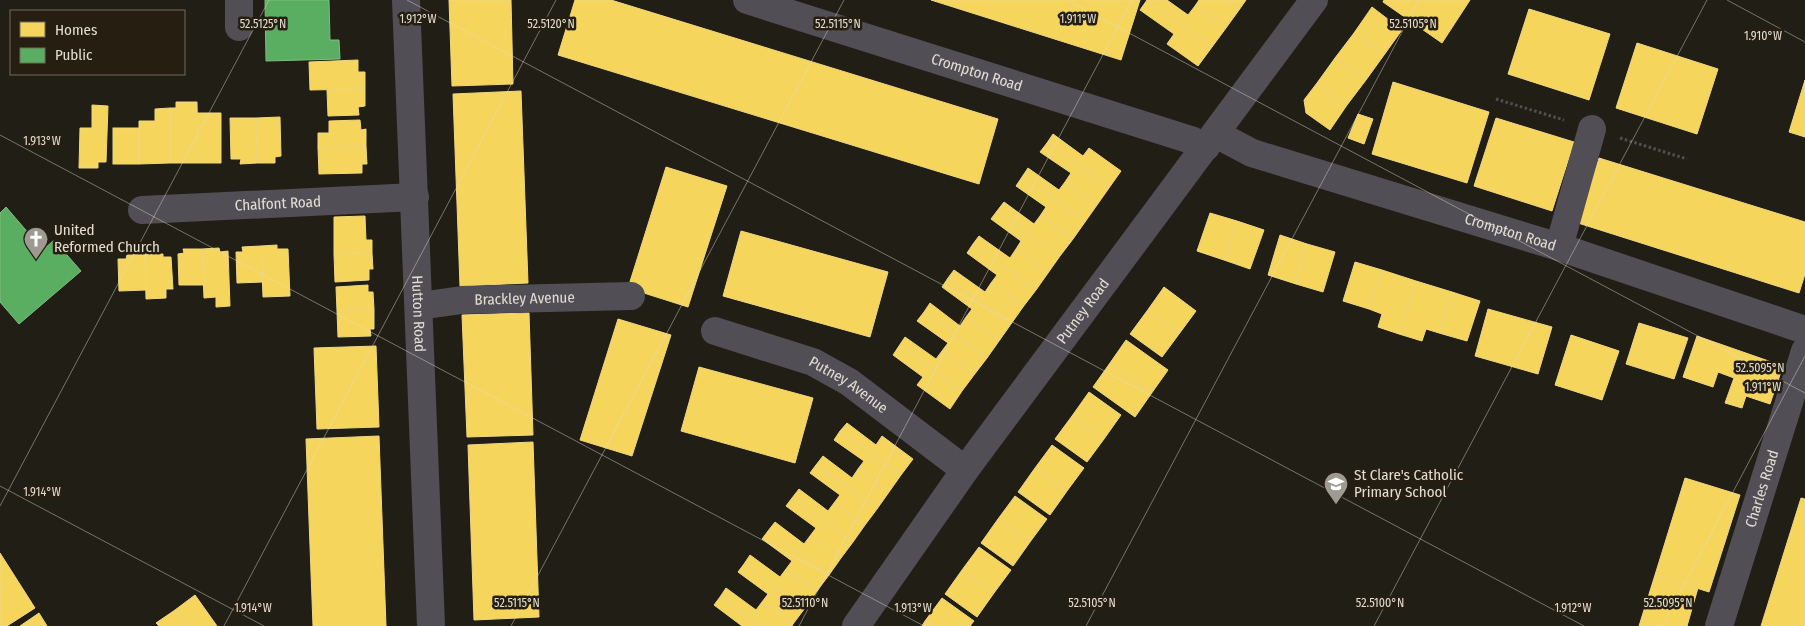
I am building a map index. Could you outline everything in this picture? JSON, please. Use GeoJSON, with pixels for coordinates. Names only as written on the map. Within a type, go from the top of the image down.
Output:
{"type":"FeatureCollection","features":[{"type":"Feature","properties":{"kind":"street"},"geometry":{"type":"LineString","coordinates":[[239,27],[240,0]]}},
{"type":"Feature","properties":{"kind":"street","name":"Hutton Road"},"geometry":{"type":"LineString","coordinates":[[406,0],[431,626]]}},
{"type":"Feature","properties":{"kind":"street","name":"Crompton Road"},"geometry":{"type":"LineString","coordinates":[[748,0],[1191,140],[1211,140],[1559,247],[1805,330]]}},
{"type":"Feature","properties":{"kind":"street","name":"Putney Road"},"geometry":{"type":"LineString","coordinates":[[856,626],[965,470],[1314,0]]}},
{"type":"Feature","properties":{"kind":"street"},"geometry":{"type":"LineString","coordinates":[[1559,247],[1592,129]]}},
{"type":"Feature","properties":{"kind":"street","name":"Chalfont Road"},"geometry":{"type":"LineString","coordinates":[[142,210],[415,197]]}},
{"type":"Feature","properties":{"kind":"street","name":"Brackley Avenue"},"geometry":{"type":"LineString","coordinates":[[419,306],[462,300],[631,296]]}},
{"type":"Feature","properties":{"kind":"street","name":"Putney Avenue"},"geometry":{"type":"LineString","coordinates":[[715,331],[813,362],[849,382],[965,470]]}},
{"type":"Feature","properties":{"kind":"street","name":"Charles Road"},"geometry":{"type":"LineString","coordinates":[[1719,626],[1805,351]]}},
{"type":"Feature","properties":{"kind":"building: Homes"},"geometry":{"type":"Polygon","coordinates":[[[449,0],[511,0],[513,84],[452,86],[449,0]]]}},
{"type":"Feature","properties":{"kind":"building: Homes"},"geometry":{"type":"Polygon","coordinates":[[[575,0],[611,0],[998,119],[979,184],[558,55],[575,0]]]}},
{"type":"Feature","properties":{"kind":"building: Homes"},"geometry":{"type":"Polygon","coordinates":[[[931,0],[1140,0],[1121,60],[931,0]]]}},
{"type":"Feature","properties":{"kind":"building: Homes"},"geometry":{"type":"Polygon","coordinates":[[[1147,0],[1212,47],[1198,66],[1167,44],[1174,34],[1140,10],[1147,0]]]}},
{"type":"Feature","properties":{"kind":"building: Homes"},"geometry":{"type":"Polygon","coordinates":[[[1147,0],[1167,0],[1188,15],[1195,6],[1226,28],[1212,47],[1147,0]]]}},
{"type":"Feature","properties":{"kind":"building: Homes"},"geometry":{"type":"Polygon","coordinates":[[[1199,0],[1226,0],[1239,10],[1226,28],[1195,6],[1199,0]]]}},
{"type":"Feature","properties":{"kind":"building: Homes"},"geometry":{"type":"Polygon","coordinates":[[[1226,0],[1246,0],[1239,10],[1226,0]]]}},
{"type":"Feature","properties":{"kind":"building: Homes"},"geometry":{"type":"Polygon","coordinates":[[[1384,0],[1470,0],[1442,43],[1383,2],[1384,0]]]}},
{"type":"Feature","properties":{"kind":"building: Homes"},"geometry":{"type":"Polygon","coordinates":[[[1372,7],[1402,30],[1384,55],[1354,33],[1372,7]]]}},
{"type":"Feature","properties":{"kind":"building: Homes"},"geometry":{"type":"Polygon","coordinates":[[[1529,9],[1610,34],[1589,100],[1508,74],[1529,9]]]}},
{"type":"Feature","properties":{"kind":"building: Homes"},"geometry":{"type":"Polygon","coordinates":[[[1354,33],[1384,55],[1366,80],[1335,58],[1354,33]]]}},
{"type":"Feature","properties":{"kind":"building: Homes"},"geometry":{"type":"Polygon","coordinates":[[[1637,43],[1718,69],[1697,134],[1616,108],[1637,43]]]}},
{"type":"Feature","properties":{"kind":"building: Homes"},"geometry":{"type":"Polygon","coordinates":[[[1335,58],[1366,80],[1347,105],[1317,83],[1335,58]]]}},
{"type":"Feature","properties":{"kind":"building: Homes"},"geometry":{"type":"Polygon","coordinates":[[[358,60],[358,72],[365,72],[365,89],[310,90],[309,62],[358,60]]]}},
{"type":"Feature","properties":{"kind":"building: Homes"},"geometry":{"type":"Polygon","coordinates":[[[1805,80],[1805,137],[1789,132],[1805,80]]]}},
{"type":"Feature","properties":{"kind":"building: Homes"},"geometry":{"type":"Polygon","coordinates":[[[1393,82],[1489,112],[1467,183],[1372,154],[1393,82]]]}},
{"type":"Feature","properties":{"kind":"building: Homes"},"geometry":{"type":"Polygon","coordinates":[[[1317,83],[1347,105],[1330,130],[1306,113],[1304,100],[1317,83]]]}},
{"type":"Feature","properties":{"kind":"building: Homes"},"geometry":{"type":"Polygon","coordinates":[[[365,89],[365,106],[358,107],[359,115],[328,116],[327,90],[365,89]]]}},
{"type":"Feature","properties":{"kind":"building: Homes"},"geometry":{"type":"Polygon","coordinates":[[[521,91],[528,283],[460,286],[453,94],[521,91]]]}},
{"type":"Feature","properties":{"kind":"building: Homes"},"geometry":{"type":"Polygon","coordinates":[[[176,102],[197,102],[198,163],[170,163],[170,108],[176,108],[176,102]]]}},
{"type":"Feature","properties":{"kind":"building: Homes"},"geometry":{"type":"Polygon","coordinates":[[[92,105],[108,106],[106,162],[98,162],[98,168],[79,168],[80,128],[92,128],[92,105]]]}},
{"type":"Feature","properties":{"kind":"building: Homes"},"geometry":{"type":"Polygon","coordinates":[[[170,108],[170,163],[139,164],[139,121],[155,121],[155,109],[170,108]]]}},
{"type":"Feature","properties":{"kind":"building: Homes"},"geometry":{"type":"Polygon","coordinates":[[[197,113],[221,113],[221,163],[198,163],[197,113]]]}},
{"type":"Feature","properties":{"kind":"building: Homes"},"geometry":{"type":"Polygon","coordinates":[[[1358,114],[1373,119],[1364,144],[1348,138],[1358,114]]]}},
{"type":"Feature","properties":{"kind":"building: Homes"},"geometry":{"type":"Polygon","coordinates":[[[280,117],[281,156],[275,157],[275,163],[257,163],[256,118],[280,117]]]}},
{"type":"Feature","properties":{"kind":"building: Homes"},"geometry":{"type":"Polygon","coordinates":[[[230,118],[256,118],[257,163],[240,164],[241,159],[231,159],[230,118]]]}},
{"type":"Feature","properties":{"kind":"building: Homes"},"geometry":{"type":"Polygon","coordinates":[[[1496,118],[1574,142],[1552,211],[1474,186],[1496,118]]]}},
{"type":"Feature","properties":{"kind":"building: Homes"},"geometry":{"type":"Polygon","coordinates":[[[360,120],[361,130],[366,129],[366,146],[318,148],[318,133],[329,133],[329,121],[360,120]]]}},
{"type":"Feature","properties":{"kind":"building: Homes"},"geometry":{"type":"Polygon","coordinates":[[[113,128],[139,128],[139,164],[113,164],[113,128]]]}},
{"type":"Feature","properties":{"kind":"building: Homes"},"geometry":{"type":"Polygon","coordinates":[[[1053,134],[1083,156],[1089,148],[1121,171],[1109,188],[1047,143],[1053,134]]]}},
{"type":"Feature","properties":{"kind":"building: Homes"},"geometry":{"type":"Polygon","coordinates":[[[1047,143],[1109,188],[1097,205],[1065,182],[1071,173],[1040,152],[1047,143]]]}},
{"type":"Feature","properties":{"kind":"building: Homes"},"geometry":{"type":"Polygon","coordinates":[[[366,146],[367,164],[362,164],[362,173],[319,174],[318,148],[366,146]]]}},
{"type":"Feature","properties":{"kind":"building: Homes"},"geometry":{"type":"Polygon","coordinates":[[[1599,158],[1805,222],[1805,274],[1799,293],[1578,223],[1599,158]]]}},
{"type":"Feature","properties":{"kind":"building: Homes"},"geometry":{"type":"Polygon","coordinates":[[[666,167],[727,186],[688,307],[628,288],[666,167]]]}},
{"type":"Feature","properties":{"kind":"building: Homes"},"geometry":{"type":"Polygon","coordinates":[[[1028,168],[1059,190],[1065,182],[1097,205],[1085,222],[1022,177],[1028,168]]]}},
{"type":"Feature","properties":{"kind":"building: Homes"},"geometry":{"type":"Polygon","coordinates":[[[1022,177],[1085,222],[1073,239],[1040,216],[1046,207],[1016,186],[1022,177]]]}},
{"type":"Feature","properties":{"kind":"building: Homes"},"geometry":{"type":"Polygon","coordinates":[[[1004,202],[1034,224],[1040,216],[1073,239],[1060,256],[997,211],[1004,202]]]}},
{"type":"Feature","properties":{"kind":"building: Homes"},"geometry":{"type":"Polygon","coordinates":[[[997,211],[1060,256],[1048,273],[1016,249],[1021,241],[991,219],[997,211]]]}},
{"type":"Feature","properties":{"kind":"building: Homes"},"geometry":{"type":"Polygon","coordinates":[[[1210,213],[1237,221],[1224,260],[1197,251],[1210,213]]]}},
{"type":"Feature","properties":{"kind":"building: Homes"},"geometry":{"type":"Polygon","coordinates":[[[365,216],[366,240],[372,240],[372,253],[334,254],[334,217],[365,216]]]}},
{"type":"Feature","properties":{"kind":"building: Homes"},"geometry":{"type":"Polygon","coordinates":[[[1237,221],[1264,230],[1250,269],[1224,260],[1237,221]]]}},
{"type":"Feature","properties":{"kind":"building: Homes"},"geometry":{"type":"Polygon","coordinates":[[[741,231],[888,272],[870,337],[723,296],[741,231]]]}},
{"type":"Feature","properties":{"kind":"building: Homes"},"geometry":{"type":"Polygon","coordinates":[[[1280,235],[1307,244],[1296,284],[1268,275],[1280,235]]]}},
{"type":"Feature","properties":{"kind":"building: Homes"},"geometry":{"type":"Polygon","coordinates":[[[979,236],[1010,258],[1016,249],[1048,273],[1036,290],[973,244],[979,236]]]}},
{"type":"Feature","properties":{"kind":"building: Homes"},"geometry":{"type":"Polygon","coordinates":[[[973,244],[1036,290],[1023,307],[991,283],[997,275],[967,253],[973,244]]]}},
{"type":"Feature","properties":{"kind":"building: Homes"},"geometry":{"type":"Polygon","coordinates":[[[1307,244],[1335,252],[1323,292],[1296,284],[1307,244]]]}},
{"type":"Feature","properties":{"kind":"building: Homes"},"geometry":{"type":"Polygon","coordinates":[[[277,245],[277,249],[288,249],[290,296],[263,297],[261,246],[277,245]]]}},
{"type":"Feature","properties":{"kind":"building: Homes"},"geometry":{"type":"Polygon","coordinates":[[[261,246],[263,282],[237,283],[236,252],[243,252],[242,247],[261,246]]]}},
{"type":"Feature","properties":{"kind":"building: Homes"},"geometry":{"type":"Polygon","coordinates":[[[219,248],[220,252],[228,251],[230,306],[216,307],[216,297],[204,298],[202,249],[219,248]]]}},
{"type":"Feature","properties":{"kind":"building: Homes"},"geometry":{"type":"Polygon","coordinates":[[[183,249],[202,249],[204,285],[179,285],[178,254],[184,253],[183,249]]]}},
{"type":"Feature","properties":{"kind":"building: Homes"},"geometry":{"type":"Polygon","coordinates":[[[372,253],[373,269],[369,269],[369,280],[335,282],[334,254],[372,253]]]}},
{"type":"Feature","properties":{"kind":"building: Homes"},"geometry":{"type":"Polygon","coordinates":[[[145,254],[146,290],[119,291],[118,259],[126,259],[127,255],[145,254]]]}},
{"type":"Feature","properties":{"kind":"building: Homes"},"geometry":{"type":"Polygon","coordinates":[[[145,254],[163,254],[163,257],[171,257],[173,289],[166,289],[166,298],[146,299],[145,254]]]}},
{"type":"Feature","properties":{"kind":"building: Homes"},"geometry":{"type":"Polygon","coordinates":[[[1355,262],[1382,270],[1369,309],[1343,301],[1355,262]]]}},
{"type":"Feature","properties":{"kind":"building: Homes"},"geometry":{"type":"Polygon","coordinates":[[[954,270],[985,292],[991,283],[1023,307],[1011,324],[948,278],[954,270]]]}},
{"type":"Feature","properties":{"kind":"building: Homes"},"geometry":{"type":"Polygon","coordinates":[[[1382,270],[1416,281],[1399,334],[1378,327],[1382,314],[1369,309],[1382,270]]]}},
{"type":"Feature","properties":{"kind":"building: Homes"},"geometry":{"type":"Polygon","coordinates":[[[948,278],[1011,324],[999,341],[966,317],[972,309],[942,287],[948,278]]]}},
{"type":"Feature","properties":{"kind":"building: Homes"},"geometry":{"type":"Polygon","coordinates":[[[1416,281],[1452,292],[1439,333],[1426,329],[1422,341],[1399,334],[1416,281]]]}},
{"type":"Feature","properties":{"kind":"building: Homes"},"geometry":{"type":"Polygon","coordinates":[[[368,285],[368,292],[373,292],[374,309],[337,311],[336,287],[368,285]]]}},
{"type":"Feature","properties":{"kind":"building: Homes"},"geometry":{"type":"Polygon","coordinates":[[[1164,287],[1196,311],[1179,334],[1147,311],[1164,287]]]}},
{"type":"Feature","properties":{"kind":"building: Homes"},"geometry":{"type":"Polygon","coordinates":[[[1452,292],[1480,301],[1467,341],[1439,333],[1452,292]]]}},
{"type":"Feature","properties":{"kind":"building: Homes"},"geometry":{"type":"Polygon","coordinates":[[[930,303],[960,326],[966,317],[999,341],[987,358],[924,312],[930,303]]]}},
{"type":"Feature","properties":{"kind":"building: Homes"},"geometry":{"type":"Polygon","coordinates":[[[374,309],[374,329],[370,329],[371,336],[338,337],[337,311],[374,309]]]}},
{"type":"Feature","properties":{"kind":"building: Homes"},"geometry":{"type":"Polygon","coordinates":[[[1488,309],[1552,327],[1538,374],[1475,356],[1488,309]]]}},
{"type":"Feature","properties":{"kind":"building: Homes"},"geometry":{"type":"Polygon","coordinates":[[[1147,311],[1179,334],[1162,357],[1130,334],[1147,311]]]}},
{"type":"Feature","properties":{"kind":"building: Homes"},"geometry":{"type":"Polygon","coordinates":[[[924,312],[987,358],[974,375],[942,351],[948,343],[917,321],[924,312]]]}},
{"type":"Feature","properties":{"kind":"building: Homes"},"geometry":{"type":"Polygon","coordinates":[[[529,313],[533,435],[467,437],[462,315],[529,313]]]}},
{"type":"Feature","properties":{"kind":"building: Homes"},"geometry":{"type":"Polygon","coordinates":[[[618,319],[671,335],[632,456],[580,440],[618,319]]]}},
{"type":"Feature","properties":{"kind":"building: Homes"},"geometry":{"type":"Polygon","coordinates":[[[1639,323],[1688,338],[1674,379],[1626,364],[1639,323]]]}},
{"type":"Feature","properties":{"kind":"building: Homes"},"geometry":{"type":"Polygon","coordinates":[[[1571,335],[1619,351],[1602,400],[1555,385],[1571,335]]]}},
{"type":"Feature","properties":{"kind":"building: Homes"},"geometry":{"type":"Polygon","coordinates":[[[1697,336],[1783,366],[1770,404],[1746,396],[1742,408],[1725,403],[1734,378],[1718,372],[1713,387],[1683,377],[1697,336]]]}},
{"type":"Feature","properties":{"kind":"building: Homes"},"geometry":{"type":"Polygon","coordinates":[[[905,337],[936,359],[942,351],[974,375],[962,391],[899,346],[905,337]]]}},
{"type":"Feature","properties":{"kind":"building: Homes"},"geometry":{"type":"Polygon","coordinates":[[[1126,340],[1168,370],[1151,394],[1110,363],[1126,340]]]}},
{"type":"Feature","properties":{"kind":"building: Homes"},"geometry":{"type":"Polygon","coordinates":[[[376,346],[379,427],[317,429],[314,348],[376,346]]]}},
{"type":"Feature","properties":{"kind":"building: Homes"},"geometry":{"type":"Polygon","coordinates":[[[899,346],[962,391],[950,409],[917,385],[923,377],[893,355],[899,346]]]}},
{"type":"Feature","properties":{"kind":"building: Homes"},"geometry":{"type":"Polygon","coordinates":[[[1110,363],[1151,394],[1135,417],[1093,387],[1110,363]]]}},
{"type":"Feature","properties":{"kind":"building: Homes"},"geometry":{"type":"Polygon","coordinates":[[[699,367],[813,398],[795,463],[681,431],[699,367]]]}},
{"type":"Feature","properties":{"kind":"building: Homes"},"geometry":{"type":"Polygon","coordinates":[[[1089,392],[1121,415],[1104,439],[1072,416],[1089,392]]]}},
{"type":"Feature","properties":{"kind":"building: Homes"},"geometry":{"type":"Polygon","coordinates":[[[1072,416],[1104,439],[1087,462],[1055,439],[1072,416]]]}},
{"type":"Feature","properties":{"kind":"building: Homes"},"geometry":{"type":"Polygon","coordinates":[[[847,423],[876,445],[882,436],[913,459],[901,475],[840,431],[847,423]]]}},
{"type":"Feature","properties":{"kind":"building: Homes"},"geometry":{"type":"Polygon","coordinates":[[[840,431],[901,475],[889,492],[858,469],[864,461],[834,440],[840,431]]]}},
{"type":"Feature","properties":{"kind":"building: Homes"},"geometry":{"type":"Polygon","coordinates":[[[379,436],[386,626],[313,626],[306,439],[379,436]]]}},
{"type":"Feature","properties":{"kind":"building: Homes"},"geometry":{"type":"Polygon","coordinates":[[[533,442],[539,617],[474,620],[468,445],[533,442]]]}},
{"type":"Feature","properties":{"kind":"building: Homes"},"geometry":{"type":"Polygon","coordinates":[[[1052,445],[1084,468],[1067,491],[1035,468],[1052,445]]]}},
{"type":"Feature","properties":{"kind":"building: Homes"},"geometry":{"type":"Polygon","coordinates":[[[823,456],[852,478],[858,469],[889,492],[877,509],[816,465],[823,456]]]}},
{"type":"Feature","properties":{"kind":"building: Homes"},"geometry":{"type":"Polygon","coordinates":[[[816,465],[877,509],[865,525],[834,503],[840,495],[810,473],[816,465]]]}},
{"type":"Feature","properties":{"kind":"building: Homes"},"geometry":{"type":"Polygon","coordinates":[[[1035,468],[1067,491],[1050,515],[1018,492],[1035,468]]]}},
{"type":"Feature","properties":{"kind":"building: Homes"},"geometry":{"type":"Polygon","coordinates":[[[1685,478],[1740,495],[1709,592],[1655,575],[1685,478]]]}},
{"type":"Feature","properties":{"kind":"building: Homes"},"geometry":{"type":"Polygon","coordinates":[[[799,489],[828,511],[834,503],[865,525],[853,542],[792,498],[799,489]]]}},
{"type":"Feature","properties":{"kind":"building: Homes"},"geometry":{"type":"Polygon","coordinates":[[[1015,496],[1047,519],[1030,542],[998,519],[1015,496]]]}},
{"type":"Feature","properties":{"kind":"building: Homes"},"geometry":{"type":"Polygon","coordinates":[[[792,498],[853,542],[841,558],[810,536],[816,528],[786,506],[792,498]]]}},
{"type":"Feature","properties":{"kind":"building: Homes"},"geometry":{"type":"Polygon","coordinates":[[[1801,498],[1805,499],[1805,626],[1761,626],[1801,498]]]}},
{"type":"Feature","properties":{"kind":"building: Homes"},"geometry":{"type":"Polygon","coordinates":[[[998,519],[1030,542],[1013,566],[981,543],[998,519]]]}},
{"type":"Feature","properties":{"kind":"building: Homes"},"geometry":{"type":"Polygon","coordinates":[[[775,522],[804,544],[810,536],[841,558],[829,575],[768,531],[775,522]]]}},
{"type":"Feature","properties":{"kind":"building: Homes"},"geometry":{"type":"Polygon","coordinates":[[[768,531],[829,575],[817,591],[786,569],[792,561],[762,539],[768,531]]]}},
{"type":"Feature","properties":{"kind":"building: Homes"},"geometry":{"type":"Polygon","coordinates":[[[979,547],[1011,570],[994,593],[962,570],[979,547]]]}},
{"type":"Feature","properties":{"kind":"building: Homes"},"geometry":{"type":"Polygon","coordinates":[[[0,553],[35,608],[7,626],[0,626],[0,553]]]}},
{"type":"Feature","properties":{"kind":"building: Homes"},"geometry":{"type":"Polygon","coordinates":[[[750,555],[780,577],[786,569],[817,591],[805,608],[744,564],[750,555]]]}},
{"type":"Feature","properties":{"kind":"building: Homes"},"geometry":{"type":"Polygon","coordinates":[[[744,564],[805,608],[793,624],[762,602],[768,594],[738,572],[744,564]]]}},
{"type":"Feature","properties":{"kind":"building: Homes"},"geometry":{"type":"Polygon","coordinates":[[[962,570],[994,593],[977,617],[945,594],[962,570]]]}},
{"type":"Feature","properties":{"kind":"building: Homes"},"geometry":{"type":"Polygon","coordinates":[[[1655,575],[1698,588],[1687,626],[1639,626],[1655,575]]]}},
{"type":"Feature","properties":{"kind":"building: Homes"},"geometry":{"type":"Polygon","coordinates":[[[726,588],[756,610],[762,602],[793,624],[792,626],[760,626],[720,597],[726,588]]]}},
{"type":"Feature","properties":{"kind":"building: Homes"},"geometry":{"type":"Polygon","coordinates":[[[195,595],[217,626],[187,626],[175,610],[195,595]]]}},
{"type":"Feature","properties":{"kind":"building: Homes"},"geometry":{"type":"Polygon","coordinates":[[[720,597],[760,626],[742,626],[714,605],[720,597]]]}},
{"type":"Feature","properties":{"kind":"building: Homes"},"geometry":{"type":"Polygon","coordinates":[[[942,598],[974,621],[970,626],[932,626],[925,621],[942,598]]]}},
{"type":"Feature","properties":{"kind":"building: Homes"},"geometry":{"type":"Polygon","coordinates":[[[175,610],[187,626],[159,626],[156,623],[175,610]]]}},
{"type":"Feature","properties":{"kind":"building: Homes"},"geometry":{"type":"Polygon","coordinates":[[[39,613],[47,626],[20,626],[39,613]]]}},
{"type":"Feature","properties":{"kind":"building: Homes"},"geometry":{"type":"Polygon","coordinates":[[[925,621],[932,626],[922,626],[925,621]]]}},
{"type":"Feature","properties":{"kind":"building: Public"},"geometry":{"type":"Polygon","coordinates":[[[265,0],[329,0],[330,40],[339,40],[340,59],[266,61],[265,0]]]}},
{"type":"Feature","properties":{"kind":"building: Public","name":"United Reformed Church"},"geometry":{"type":"Polygon","coordinates":[[[6,207],[43,250],[54,240],[81,271],[19,324],[0,302],[0,213],[6,207]]]}},
{"type":"Feature","properties":{"kind":"place","name":"United Reformed Church"},"geometry":{"type":"Point","coordinates":[36,260]}},
{"type":"Feature","properties":{"kind":"place","name":"St Clare's Catholic Primary School"},"geometry":{"type":"Point","coordinates":[1336,505]}}]}
